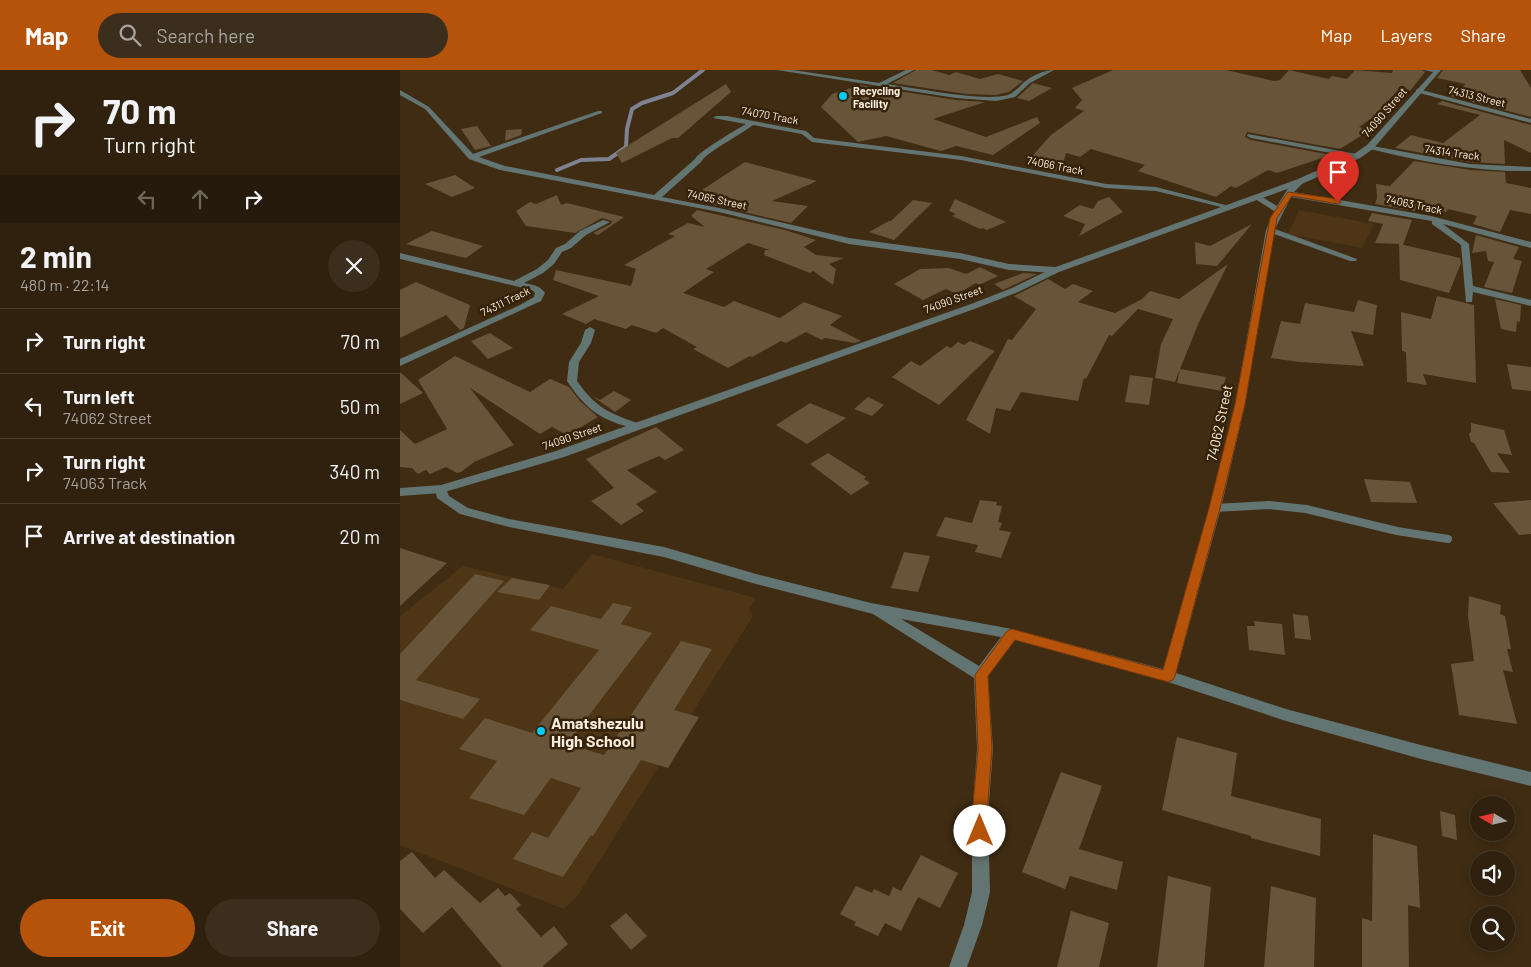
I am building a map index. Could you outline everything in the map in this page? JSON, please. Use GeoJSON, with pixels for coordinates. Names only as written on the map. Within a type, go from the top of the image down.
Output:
{"type":"FeatureCollection","features":[{"type":"Feature","properties":{"kind":"street"},"geometry":{"type":"LineString","coordinates":[[780,70],[855,82],[975,98],[996,99],[1012,96],[1028,82],[1051,70]]}},
{"type":"Feature","properties":{"kind":"street"},"geometry":{"type":"LineString","coordinates":[[800,73],[810,70]]}},
{"type":"Feature","properties":{"kind":"street"},"geometry":{"type":"LineString","coordinates":[[878,85],[911,70]]}},
{"type":"Feature","properties":{"kind":"street","name":"74090 Street"},"geometry":{"type":"LineString","coordinates":[[400,492],[441,489],[560,454],[974,306],[1015,290],[1056,270],[1301,181],[1357,156],[1370,146],[1418,92],[1434,70]]}},
{"type":"Feature","properties":{"kind":"street"},"geometry":{"type":"LineString","coordinates":[[848,72],[856,75],[858,78],[855,82]]}},
{"type":"Feature","properties":{"kind":"street"},"geometry":{"type":"LineString","coordinates":[[400,92],[427,108],[438,122],[458,140],[472,158],[600,112]]}},
{"type":"Feature","properties":{"kind":"street","name":"74313 Street"},"geometry":{"type":"LineString","coordinates":[[1418,92],[1531,121]]}},
{"type":"Feature","properties":{"kind":"street","name":"74070 Track"},"geometry":{"type":"LineString","coordinates":[[716,118],[727,118],[750,124],[804,132],[812,140],[876,149]]}},
{"type":"Feature","properties":{"kind":"street"},"geometry":{"type":"LineString","coordinates":[[655,198],[698,160],[700,154],[726,141],[750,124]]}},
{"type":"Feature","properties":{"kind":"street"},"geometry":{"type":"LineString","coordinates":[[1251,136],[1357,156]]}},
{"type":"Feature","properties":{"kind":"street","name":"74314 Track"},"geometry":{"type":"LineString","coordinates":[[1370,146],[1418,159],[1458,166],[1508,170],[1531,169]]}},
{"type":"Feature","properties":{"kind":"street","name":"74066 Track"},"geometry":{"type":"LineString","coordinates":[[876,149],[961,158],[1106,186],[1156,189],[1229,207]]}},
{"type":"Feature","properties":{"kind":"street","name":"74065 Street"},"geometry":{"type":"LineString","coordinates":[[472,158],[503,168],[719,210],[849,241],[960,256],[1009,267],[1056,270]]}},
{"type":"Feature","properties":{"kind":"street","name":"74062 Street"},"geometry":{"type":"LineString","coordinates":[[1168,676],[1240,404],[1270,230],[1278,210],[1295,184],[1301,181]]}},
{"type":"Feature","properties":{"kind":"street","name":"74063 Track"},"geometry":{"type":"LineString","coordinates":[[1290,194],[1431,218],[1531,245]]}},
{"type":"Feature","properties":{"kind":"street"},"geometry":{"type":"LineString","coordinates":[[1256,197],[1278,210]]}},
{"type":"Feature","properties":{"kind":"street"},"geometry":{"type":"LineString","coordinates":[[1431,218],[1465,244],[1469,300]]}},
{"type":"Feature","properties":{"kind":"street"},"geometry":{"type":"LineString","coordinates":[[516,283],[540,271],[551,262],[559,250],[568,246],[590,229],[606,222]]}},
{"type":"Feature","properties":{"kind":"street"},"geometry":{"type":"LineString","coordinates":[[1270,230],[1353,259]]}},
{"type":"Feature","properties":{"kind":"street","name":"74311 Track"},"geometry":{"type":"LineString","coordinates":[[400,256],[535,288],[540,293],[538,299],[400,363]]}},
{"type":"Feature","properties":{"kind":"street"},"geometry":{"type":"LineString","coordinates":[[1468,288],[1531,303]]}},
{"type":"Feature","properties":{"kind":"street"},"geometry":{"type":"LineString","coordinates":[[590,330],[586,343],[574,362],[572,381],[584,398],[608,416],[637,426]]}},
{"type":"Feature","properties":{"kind":"street"},"geometry":{"type":"LineString","coordinates":[[441,489],[444,498],[464,511],[509,523],[664,552],[756,579],[871,608],[1012,634],[1168,676],[1286,715],[1421,752],[1531,779]]}},
{"type":"Feature","properties":{"kind":"street"},"geometry":{"type":"LineString","coordinates":[[871,608],[981,675]]}},
{"type":"Feature","properties":{"kind":"street"},"geometry":{"type":"LineString","coordinates":[[958,967],[973,925],[981,892],[980,816],[985,749],[981,675],[1012,634]]}},
{"type":"Feature","properties":{"kind":"lane"},"geometry":{"type":"LineString","coordinates":[[1214,508],[1269,505],[1306,509],[1396,532],[1448,539]]}},
{"type":"Feature","properties":{"kind":"shaded area"},"geometry":{"type":"Polygon","coordinates":[[[1299,210],[1374,224],[1362,248],[1288,234],[1299,210]]]}},
{"type":"Feature","properties":{"kind":"shaded area","name":"Amatshezulu High School"},"geometry":{"type":"Polygon","coordinates":[[[592,554],[756,598],[749,609],[753,616],[578,895],[564,909],[400,845],[400,616],[463,566],[563,589],[592,554]]]}},
{"type":"Feature","properties":{"kind":"building"},"geometry":{"type":"Polygon","coordinates":[[[916,70],[932,70],[949,75],[956,72],[980,79],[998,74],[1023,81],[1009,92],[996,95],[966,94],[893,83],[916,70]]]}},
{"type":"Feature","properties":{"kind":"building"},"geometry":{"type":"Polygon","coordinates":[[[1113,70],[1226,70],[1274,81],[1280,80],[1289,70],[1329,79],[1332,76],[1347,79],[1355,70],[1392,73],[1393,70],[1422,70],[1425,72],[1410,91],[1399,89],[1372,118],[1359,127],[1370,130],[1340,149],[1247,132],[1245,137],[1251,140],[1331,155],[1277,173],[1268,170],[1236,188],[1231,186],[1216,197],[1138,171],[1145,165],[1091,149],[1080,157],[1066,153],[1062,168],[1056,171],[1026,163],[1051,135],[1084,111],[1075,108],[1082,100],[1072,88],[1113,70]]]}},
{"type":"Feature","properties":{"kind":"building"},"geometry":{"type":"Polygon","coordinates":[[[1443,70],[1520,70],[1531,88],[1531,117],[1450,96],[1466,84],[1437,78],[1443,70]]]}},
{"type":"Feature","properties":{"kind":"building"},"geometry":{"type":"Polygon","coordinates":[[[1033,83],[1052,88],[1029,101],[1017,98],[1033,83]]]}},
{"type":"Feature","properties":{"kind":"building"},"geometry":{"type":"Polygon","coordinates":[[[726,84],[731,92],[678,138],[672,138],[622,163],[616,153],[726,84]]]}},
{"type":"Feature","properties":{"kind":"building"},"geometry":{"type":"Polygon","coordinates":[[[860,85],[956,100],[985,102],[933,119],[986,137],[1037,117],[1040,123],[993,155],[956,146],[941,151],[886,136],[858,142],[821,107],[832,94],[860,85]]]}},
{"type":"Feature","properties":{"kind":"building"},"geometry":{"type":"Polygon","coordinates":[[[1442,101],[1531,125],[1531,153],[1504,140],[1505,164],[1470,162],[1395,148],[1411,135],[1443,143],[1480,115],[1437,104],[1442,101]]]}},
{"type":"Feature","properties":{"kind":"building"},"geometry":{"type":"Polygon","coordinates":[[[477,126],[491,146],[475,150],[461,129],[477,126]]]}},
{"type":"Feature","properties":{"kind":"building"},"geometry":{"type":"Polygon","coordinates":[[[522,129],[521,135],[505,141],[506,130],[522,129]]]}},
{"type":"Feature","properties":{"kind":"building"},"geometry":{"type":"Polygon","coordinates":[[[1414,161],[1470,170],[1505,172],[1506,183],[1531,188],[1531,214],[1510,210],[1500,232],[1473,224],[1477,216],[1448,209],[1446,212],[1417,205],[1415,211],[1375,204],[1377,198],[1376,184],[1390,186],[1414,161]]]}},
{"type":"Feature","properties":{"kind":"building"},"geometry":{"type":"Polygon","coordinates":[[[745,162],[817,181],[772,201],[808,206],[791,223],[688,199],[745,162]]]}},
{"type":"Feature","properties":{"kind":"building"},"geometry":{"type":"Polygon","coordinates":[[[455,175],[475,188],[452,197],[425,184],[455,175]]]}},
{"type":"Feature","properties":{"kind":"building"},"geometry":{"type":"Polygon","coordinates":[[[557,195],[561,205],[567,203],[624,217],[598,235],[593,233],[611,224],[612,221],[602,218],[575,233],[526,226],[516,211],[530,202],[536,204],[557,195]]]}},
{"type":"Feature","properties":{"kind":"building"},"geometry":{"type":"Polygon","coordinates":[[[1109,197],[1123,212],[1079,236],[1085,224],[1063,216],[1080,205],[1093,209],[1098,201],[1109,197]]]}},
{"type":"Feature","properties":{"kind":"building"},"geometry":{"type":"Polygon","coordinates":[[[955,199],[1006,222],[987,230],[980,229],[952,216],[956,214],[949,211],[955,199]]]}},
{"type":"Feature","properties":{"kind":"building"},"geometry":{"type":"Polygon","coordinates":[[[913,200],[932,203],[894,240],[869,232],[891,221],[913,200]]]}},
{"type":"Feature","properties":{"kind":"building"},"geometry":{"type":"Polygon","coordinates":[[[697,210],[785,230],[816,240],[804,247],[816,255],[844,258],[829,264],[836,269],[833,285],[813,271],[810,273],[764,255],[765,250],[770,250],[748,243],[706,269],[714,272],[683,293],[724,307],[734,301],[780,318],[804,302],[842,316],[830,325],[861,341],[854,343],[825,338],[822,340],[806,332],[786,343],[781,341],[728,368],[693,349],[697,347],[663,328],[656,333],[632,325],[626,329],[594,319],[586,324],[562,314],[599,296],[553,280],[556,270],[631,286],[636,269],[624,265],[675,236],[668,234],[688,223],[705,227],[691,216],[697,210]]]}},
{"type":"Feature","properties":{"kind":"building"},"geometry":{"type":"Polygon","coordinates":[[[1372,213],[1412,220],[1403,245],[1460,258],[1461,263],[1449,293],[1400,280],[1399,244],[1375,243],[1383,224],[1368,221],[1372,213]]]}},
{"type":"Feature","properties":{"kind":"building"},"geometry":{"type":"Polygon","coordinates":[[[1252,224],[1217,266],[1196,264],[1195,242],[1210,246],[1252,224]]]}},
{"type":"Feature","properties":{"kind":"building"},"geometry":{"type":"Polygon","coordinates":[[[432,231],[483,246],[466,258],[406,244],[432,231]]]}},
{"type":"Feature","properties":{"kind":"building"},"geometry":{"type":"Polygon","coordinates":[[[1476,235],[1519,247],[1513,259],[1522,261],[1512,293],[1484,287],[1494,262],[1488,261],[1486,251],[1472,253],[1476,235]]]}},
{"type":"Feature","properties":{"kind":"building"},"geometry":{"type":"Polygon","coordinates":[[[1228,264],[1199,322],[1175,382],[1155,378],[1161,344],[1173,319],[1138,309],[1112,336],[1109,335],[1086,379],[1084,378],[1078,401],[1021,392],[1010,411],[996,408],[990,434],[966,420],[1008,339],[1012,340],[1036,309],[1014,296],[1048,279],[1065,289],[1073,284],[1093,291],[1078,302],[1115,313],[1142,299],[1150,291],[1179,299],[1228,264]]]}},
{"type":"Feature","properties":{"kind":"building"},"geometry":{"type":"Polygon","coordinates":[[[980,267],[998,276],[979,285],[976,283],[957,294],[946,289],[923,300],[894,284],[920,269],[949,268],[966,274],[980,267]]]}},
{"type":"Feature","properties":{"kind":"building"},"geometry":{"type":"Polygon","coordinates":[[[1023,273],[1037,274],[1003,290],[994,284],[1023,273]]]}},
{"type":"Feature","properties":{"kind":"building"},"geometry":{"type":"Polygon","coordinates":[[[416,282],[470,305],[464,328],[460,330],[446,315],[400,338],[400,290],[416,282]]]}},
{"type":"Feature","properties":{"kind":"building"},"geometry":{"type":"Polygon","coordinates":[[[1437,296],[1474,305],[1476,383],[1423,374],[1427,385],[1407,382],[1406,352],[1402,351],[1401,312],[1431,319],[1437,296]]]}},
{"type":"Feature","properties":{"kind":"building"},"geometry":{"type":"Polygon","coordinates":[[[1495,299],[1521,305],[1520,322],[1517,321],[1516,332],[1501,329],[1495,299]]]}},
{"type":"Feature","properties":{"kind":"building"},"geometry":{"type":"Polygon","coordinates":[[[1358,300],[1377,305],[1373,335],[1351,331],[1364,366],[1299,362],[1271,358],[1281,321],[1300,324],[1305,303],[1354,312],[1358,300]]]}},
{"type":"Feature","properties":{"kind":"building"},"geometry":{"type":"Polygon","coordinates":[[[490,333],[513,348],[488,359],[471,341],[490,333]]]}},
{"type":"Feature","properties":{"kind":"building"},"geometry":{"type":"Polygon","coordinates":[[[970,341],[995,351],[939,405],[892,377],[911,361],[920,366],[947,346],[951,348],[958,342],[964,345],[970,341]]]}},
{"type":"Feature","properties":{"kind":"building"},"geometry":{"type":"Polygon","coordinates":[[[455,356],[530,392],[550,379],[569,387],[580,401],[598,417],[565,434],[552,427],[540,434],[470,388],[514,445],[474,462],[457,473],[446,467],[430,474],[426,470],[418,474],[412,468],[400,467],[400,430],[415,444],[447,429],[418,380],[455,356]]]}},
{"type":"Feature","properties":{"kind":"building"},"geometry":{"type":"Polygon","coordinates":[[[1507,364],[1531,367],[1531,391],[1512,389],[1507,364]]]}},
{"type":"Feature","properties":{"kind":"building"},"geometry":{"type":"Polygon","coordinates":[[[1180,369],[1226,377],[1222,391],[1177,383],[1180,369]]]}},
{"type":"Feature","properties":{"kind":"building"},"geometry":{"type":"Polygon","coordinates":[[[400,372],[423,393],[400,404],[400,372]]]}},
{"type":"Feature","properties":{"kind":"building"},"geometry":{"type":"Polygon","coordinates":[[[1130,375],[1153,378],[1149,405],[1125,402],[1130,375]]]}},
{"type":"Feature","properties":{"kind":"building"},"geometry":{"type":"Polygon","coordinates":[[[614,391],[631,400],[615,412],[592,396],[600,400],[614,391]]]}},
{"type":"Feature","properties":{"kind":"building"},"geometry":{"type":"Polygon","coordinates":[[[868,397],[884,405],[872,416],[854,409],[868,397]]]}},
{"type":"Feature","properties":{"kind":"building"},"geometry":{"type":"Polygon","coordinates":[[[810,403],[846,418],[807,444],[776,425],[810,403]]]}},
{"type":"Feature","properties":{"kind":"building"},"geometry":{"type":"Polygon","coordinates":[[[1471,423],[1504,430],[1512,455],[1497,453],[1510,473],[1491,472],[1474,443],[1471,442],[1469,434],[1471,432],[1471,423]]]}},
{"type":"Feature","properties":{"kind":"building"},"geometry":{"type":"Polygon","coordinates":[[[656,427],[684,450],[665,460],[659,456],[627,470],[657,492],[636,504],[644,511],[621,525],[591,501],[614,488],[586,459],[656,427]]]}},
{"type":"Feature","properties":{"kind":"building"},"geometry":{"type":"Polygon","coordinates":[[[828,453],[866,477],[864,479],[870,483],[851,495],[810,464],[828,453]]]}},
{"type":"Feature","properties":{"kind":"building"},"geometry":{"type":"Polygon","coordinates":[[[1364,479],[1410,482],[1417,503],[1371,502],[1364,479]]]}},
{"type":"Feature","properties":{"kind":"building"},"geometry":{"type":"Polygon","coordinates":[[[980,500],[997,502],[996,505],[1002,506],[998,522],[1002,523],[999,530],[1011,532],[1001,558],[975,552],[978,545],[936,536],[945,517],[972,523],[980,500]]]}},
{"type":"Feature","properties":{"kind":"building"},"geometry":{"type":"Polygon","coordinates":[[[1531,500],[1531,534],[1519,535],[1493,503],[1531,500]]]}},
{"type":"Feature","properties":{"kind":"building"},"geometry":{"type":"Polygon","coordinates":[[[400,548],[447,563],[400,606],[400,548]]]}},
{"type":"Feature","properties":{"kind":"building"},"geometry":{"type":"Polygon","coordinates":[[[904,552],[930,556],[918,592],[891,588],[904,552]]]}},
{"type":"Feature","properties":{"kind":"building"},"geometry":{"type":"Polygon","coordinates":[[[475,574],[504,581],[416,680],[480,699],[463,719],[400,700],[400,654],[475,574]]]}},
{"type":"Feature","properties":{"kind":"building"},"geometry":{"type":"Polygon","coordinates":[[[512,578],[550,585],[539,600],[497,592],[512,578]]]}},
{"type":"Feature","properties":{"kind":"building"},"geometry":{"type":"Polygon","coordinates":[[[1469,596],[1501,605],[1500,614],[1505,616],[1511,649],[1507,649],[1513,672],[1503,670],[1517,724],[1459,715],[1451,664],[1474,661],[1468,616],[1469,596]]]}},
{"type":"Feature","properties":{"kind":"building"},"geometry":{"type":"Polygon","coordinates":[[[613,603],[632,607],[621,624],[652,633],[567,744],[604,755],[681,641],[712,649],[674,710],[699,717],[668,768],[641,760],[593,836],[591,835],[563,877],[513,859],[532,832],[548,838],[581,788],[551,778],[524,815],[469,798],[497,761],[459,749],[485,718],[532,733],[599,650],[530,630],[551,606],[601,619],[613,603]]]}},
{"type":"Feature","properties":{"kind":"building"},"geometry":{"type":"Polygon","coordinates":[[[1293,614],[1308,616],[1311,640],[1295,638],[1293,614]]]}},
{"type":"Feature","properties":{"kind":"building"},"geometry":{"type":"Polygon","coordinates":[[[1254,621],[1282,624],[1285,655],[1249,650],[1247,626],[1255,626],[1254,621]]]}},
{"type":"Feature","properties":{"kind":"building"},"geometry":{"type":"Polygon","coordinates":[[[1177,737],[1237,753],[1231,796],[1321,819],[1320,856],[1251,838],[1251,836],[1162,810],[1177,737]]]}},
{"type":"Feature","properties":{"kind":"building"},"geometry":{"type":"Polygon","coordinates":[[[1061,772],[1102,786],[1079,849],[1123,862],[1117,890],[1070,876],[1065,889],[1022,872],[1061,772]]]}},
{"type":"Feature","properties":{"kind":"building"},"geometry":{"type":"Polygon","coordinates":[[[1440,811],[1455,815],[1457,840],[1442,836],[1440,811]]]}},
{"type":"Feature","properties":{"kind":"building"},"geometry":{"type":"Polygon","coordinates":[[[1373,834],[1417,846],[1420,908],[1408,905],[1409,967],[1362,967],[1362,918],[1372,921],[1373,834]]]}},
{"type":"Feature","properties":{"kind":"building"},"geometry":{"type":"Polygon","coordinates":[[[412,852],[435,878],[444,870],[480,903],[498,888],[505,896],[510,893],[521,905],[516,909],[541,937],[554,926],[568,944],[542,967],[502,967],[452,907],[423,933],[400,909],[400,861],[412,852]]]}},
{"type":"Feature","properties":{"kind":"building"},"geometry":{"type":"Polygon","coordinates":[[[921,855],[958,873],[940,908],[918,897],[901,931],[885,923],[878,936],[854,925],[856,922],[840,914],[856,886],[872,893],[874,889],[889,896],[893,887],[901,891],[921,855]]]}},
{"type":"Feature","properties":{"kind":"building"},"geometry":{"type":"Polygon","coordinates":[[[1168,876],[1211,887],[1204,967],[1157,967],[1168,876]]]}},
{"type":"Feature","properties":{"kind":"building"},"geometry":{"type":"Polygon","coordinates":[[[1271,886],[1316,898],[1314,967],[1264,967],[1271,886]]]}},
{"type":"Feature","properties":{"kind":"building"},"geometry":{"type":"Polygon","coordinates":[[[1071,911],[1109,923],[1099,967],[1057,967],[1071,911]]]}},
{"type":"Feature","properties":{"kind":"building"},"geometry":{"type":"Polygon","coordinates":[[[626,913],[647,936],[631,950],[610,926],[626,913]]]}},
{"type":"Feature","properties":{"kind":"waterway"},"geometry":{"type":"LineString","coordinates":[[557,170],[581,160],[609,159],[626,147],[627,129],[632,109],[642,103],[673,93],[703,70]]}},
{"type":"Feature","properties":{"kind":"place","name":"Recycling Facility"},"geometry":{"type":"Point","coordinates":[843,96]}},
{"type":"Feature","properties":{"kind":"place","name":"Amatshezulu High School"},"geometry":{"type":"Point","coordinates":[541,731]}},
{"type":"Feature","properties":{"kind":"route"},"geometry":{"type":"LineString","coordinates":[[980,831],[985,749],[981,675],[1012,634],[1168,676],[1240,404],[1263,268],[1274,218],[1290,194],[1338,202]]}}]}
